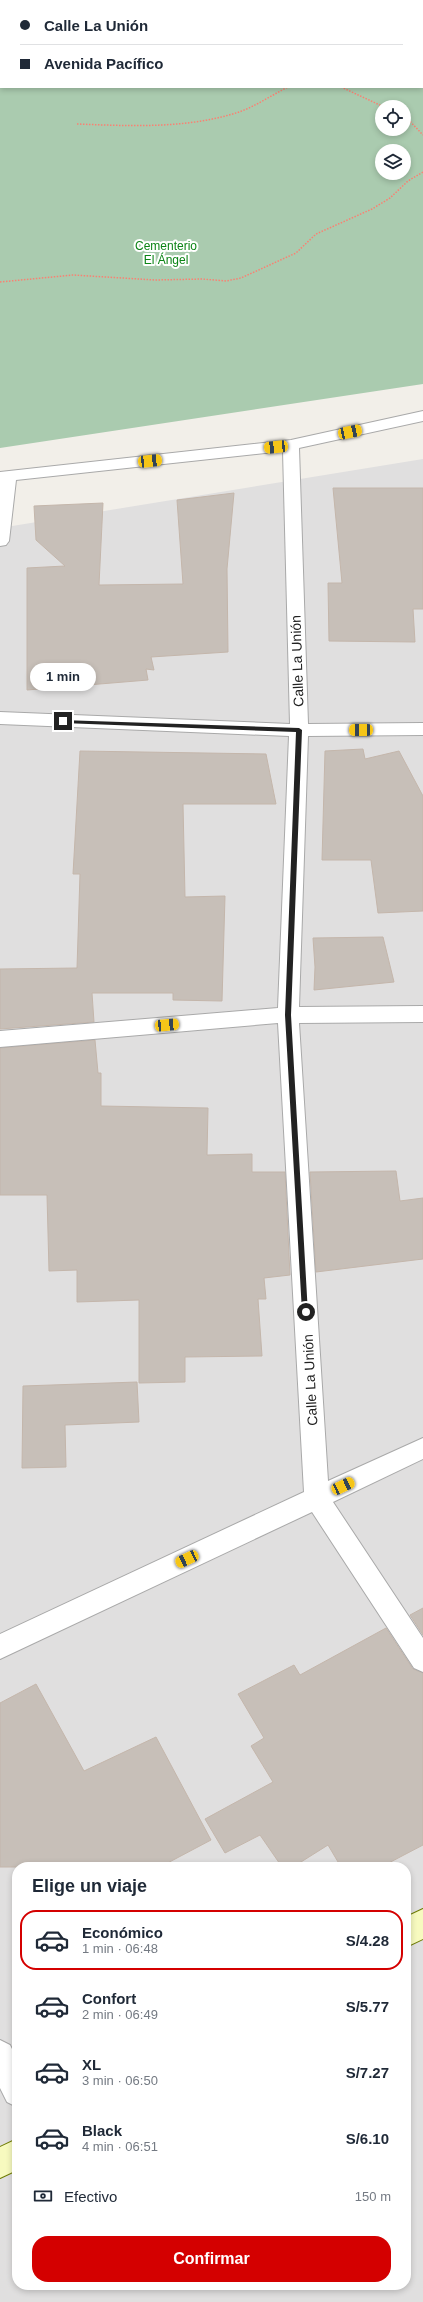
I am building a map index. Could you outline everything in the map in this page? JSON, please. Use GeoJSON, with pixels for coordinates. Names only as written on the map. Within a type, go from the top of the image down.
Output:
{"type":"FeatureCollection","features":[{"type":"Feature","properties":{"kind":"street"},"geometry":{"type":"LineString","coordinates":[[0,541],[4,477],[291,445],[423,416]]}},
{"type":"Feature","properties":{"kind":"street","name":"Calle La Unión"},"geometry":{"type":"LineString","coordinates":[[291,445],[299,730],[288,1015],[317,1499],[423,1660]]}},
{"type":"Feature","properties":{"kind":"street"},"geometry":{"type":"LineString","coordinates":[[0,718],[299,730],[423,730]]}},
{"type":"Feature","properties":{"kind":"street"},"geometry":{"type":"LineString","coordinates":[[0,1039],[288,1015],[423,1014]]}},
{"type":"Feature","properties":{"kind":"street"},"geometry":{"type":"LineString","coordinates":[[0,1647],[423,1448]]}},
{"type":"Feature","properties":{"kind":"street"},"geometry":{"type":"LineString","coordinates":[[411,1930],[423,1923]]}},
{"type":"Feature","properties":{"kind":"street"},"geometry":{"type":"LineString","coordinates":[[0,2055],[12,2081]]}},
{"type":"Feature","properties":{"kind":"street"},"geometry":{"type":"LineString","coordinates":[[0,2163],[12,2157]]}},
{"type":"Feature","properties":{"kind":"path"},"geometry":{"type":"LineString","coordinates":[[77,124],[134,126],[193,124],[240,112],[286,88]]}},
{"type":"Feature","properties":{"kind":"path"},"geometry":{"type":"LineString","coordinates":[[343,88],[375,103]]}},
{"type":"Feature","properties":{"kind":"path"},"geometry":{"type":"LineString","coordinates":[[411,122],[423,135]]}},
{"type":"Feature","properties":{"kind":"path"},"geometry":{"type":"LineString","coordinates":[[0,282],[45,279],[73,275],[155,280],[202,279],[226,281],[241,278],[296,252],[316,234],[372,210],[390,198],[408,181],[423,172]]}},
{"type":"Feature","properties":{"kind":"shaded area"},"geometry":{"type":"Polygon","coordinates":[[[423,459],[423,2302],[0,2302],[0,528],[423,459]]]}},
{"type":"Feature","properties":{"kind":"green space","name":"Cementerio El Ángel"},"geometry":{"type":"Polygon","coordinates":[[[0,88],[423,88],[423,384],[0,448],[0,88]]]}},
{"type":"Feature","properties":{"kind":"building"},"geometry":{"type":"Polygon","coordinates":[[[333,488],[423,488],[423,609],[413,609],[415,642],[329,641],[328,583],[342,583],[333,488]]]}},
{"type":"Feature","properties":{"kind":"building"},"geometry":{"type":"Polygon","coordinates":[[[234,493],[227,569],[228,652],[151,657],[154,670],[146,669],[148,680],[27,690],[27,568],[65,566],[36,540],[34,506],[103,503],[99,585],[183,584],[177,500],[234,493]]]}},
{"type":"Feature","properties":{"kind":"building"},"geometry":{"type":"Polygon","coordinates":[[[363,749],[365,759],[399,751],[423,796],[423,911],[378,913],[371,860],[322,860],[325,751],[363,749]]]}},
{"type":"Feature","properties":{"kind":"building"},"geometry":{"type":"Polygon","coordinates":[[[80,751],[266,754],[276,804],[183,804],[185,897],[225,896],[222,1001],[173,1000],[173,993],[92,993],[94,1022],[0,1029],[0,969],[77,968],[80,874],[73,874],[80,751]]]}},
{"type":"Feature","properties":{"kind":"building"},"geometry":{"type":"Polygon","coordinates":[[[383,937],[394,982],[314,990],[315,967],[313,938],[383,937]]]}},
{"type":"Feature","properties":{"kind":"building"},"geometry":{"type":"Polygon","coordinates":[[[95,1040],[98,1073],[101,1073],[101,1106],[208,1108],[207,1155],[252,1154],[252,1172],[285,1172],[290,1275],[264,1278],[266,1299],[258,1299],[262,1356],[185,1357],[185,1382],[139,1383],[139,1300],[77,1302],[77,1270],[49,1271],[47,1195],[0,1195],[0,1048],[95,1040]]]}},
{"type":"Feature","properties":{"kind":"building"},"geometry":{"type":"Polygon","coordinates":[[[396,1171],[400,1201],[423,1198],[423,1259],[316,1272],[310,1172],[396,1171]]]}},
{"type":"Feature","properties":{"kind":"building"},"geometry":{"type":"Polygon","coordinates":[[[137,1382],[139,1422],[65,1425],[66,1467],[22,1468],[23,1386],[137,1382]]]}},
{"type":"Feature","properties":{"kind":"building"},"geometry":{"type":"Polygon","coordinates":[[[423,1608],[423,1635],[410,1615],[423,1608]]]}},
{"type":"Feature","properties":{"kind":"building"},"geometry":{"type":"Polygon","coordinates":[[[386,1628],[413,1669],[423,1673],[423,1845],[391,1862],[338,1862],[328,1845],[301,1862],[279,1862],[260,1835],[225,1853],[205,1819],[273,1782],[251,1746],[264,1738],[238,1694],[294,1665],[300,1675],[386,1628]]]}},
{"type":"Feature","properties":{"kind":"building"},"geometry":{"type":"Polygon","coordinates":[[[36,1684],[84,1771],[156,1737],[211,1840],[169,1862],[12,1862],[12,1867],[0,1867],[0,1703],[36,1684]]]}},
{"type":"Feature","properties":{"kind":"route"},"geometry":{"type":"LineString","coordinates":[[63,721],[299,730],[288,1015],[306,1312]]}}]}
